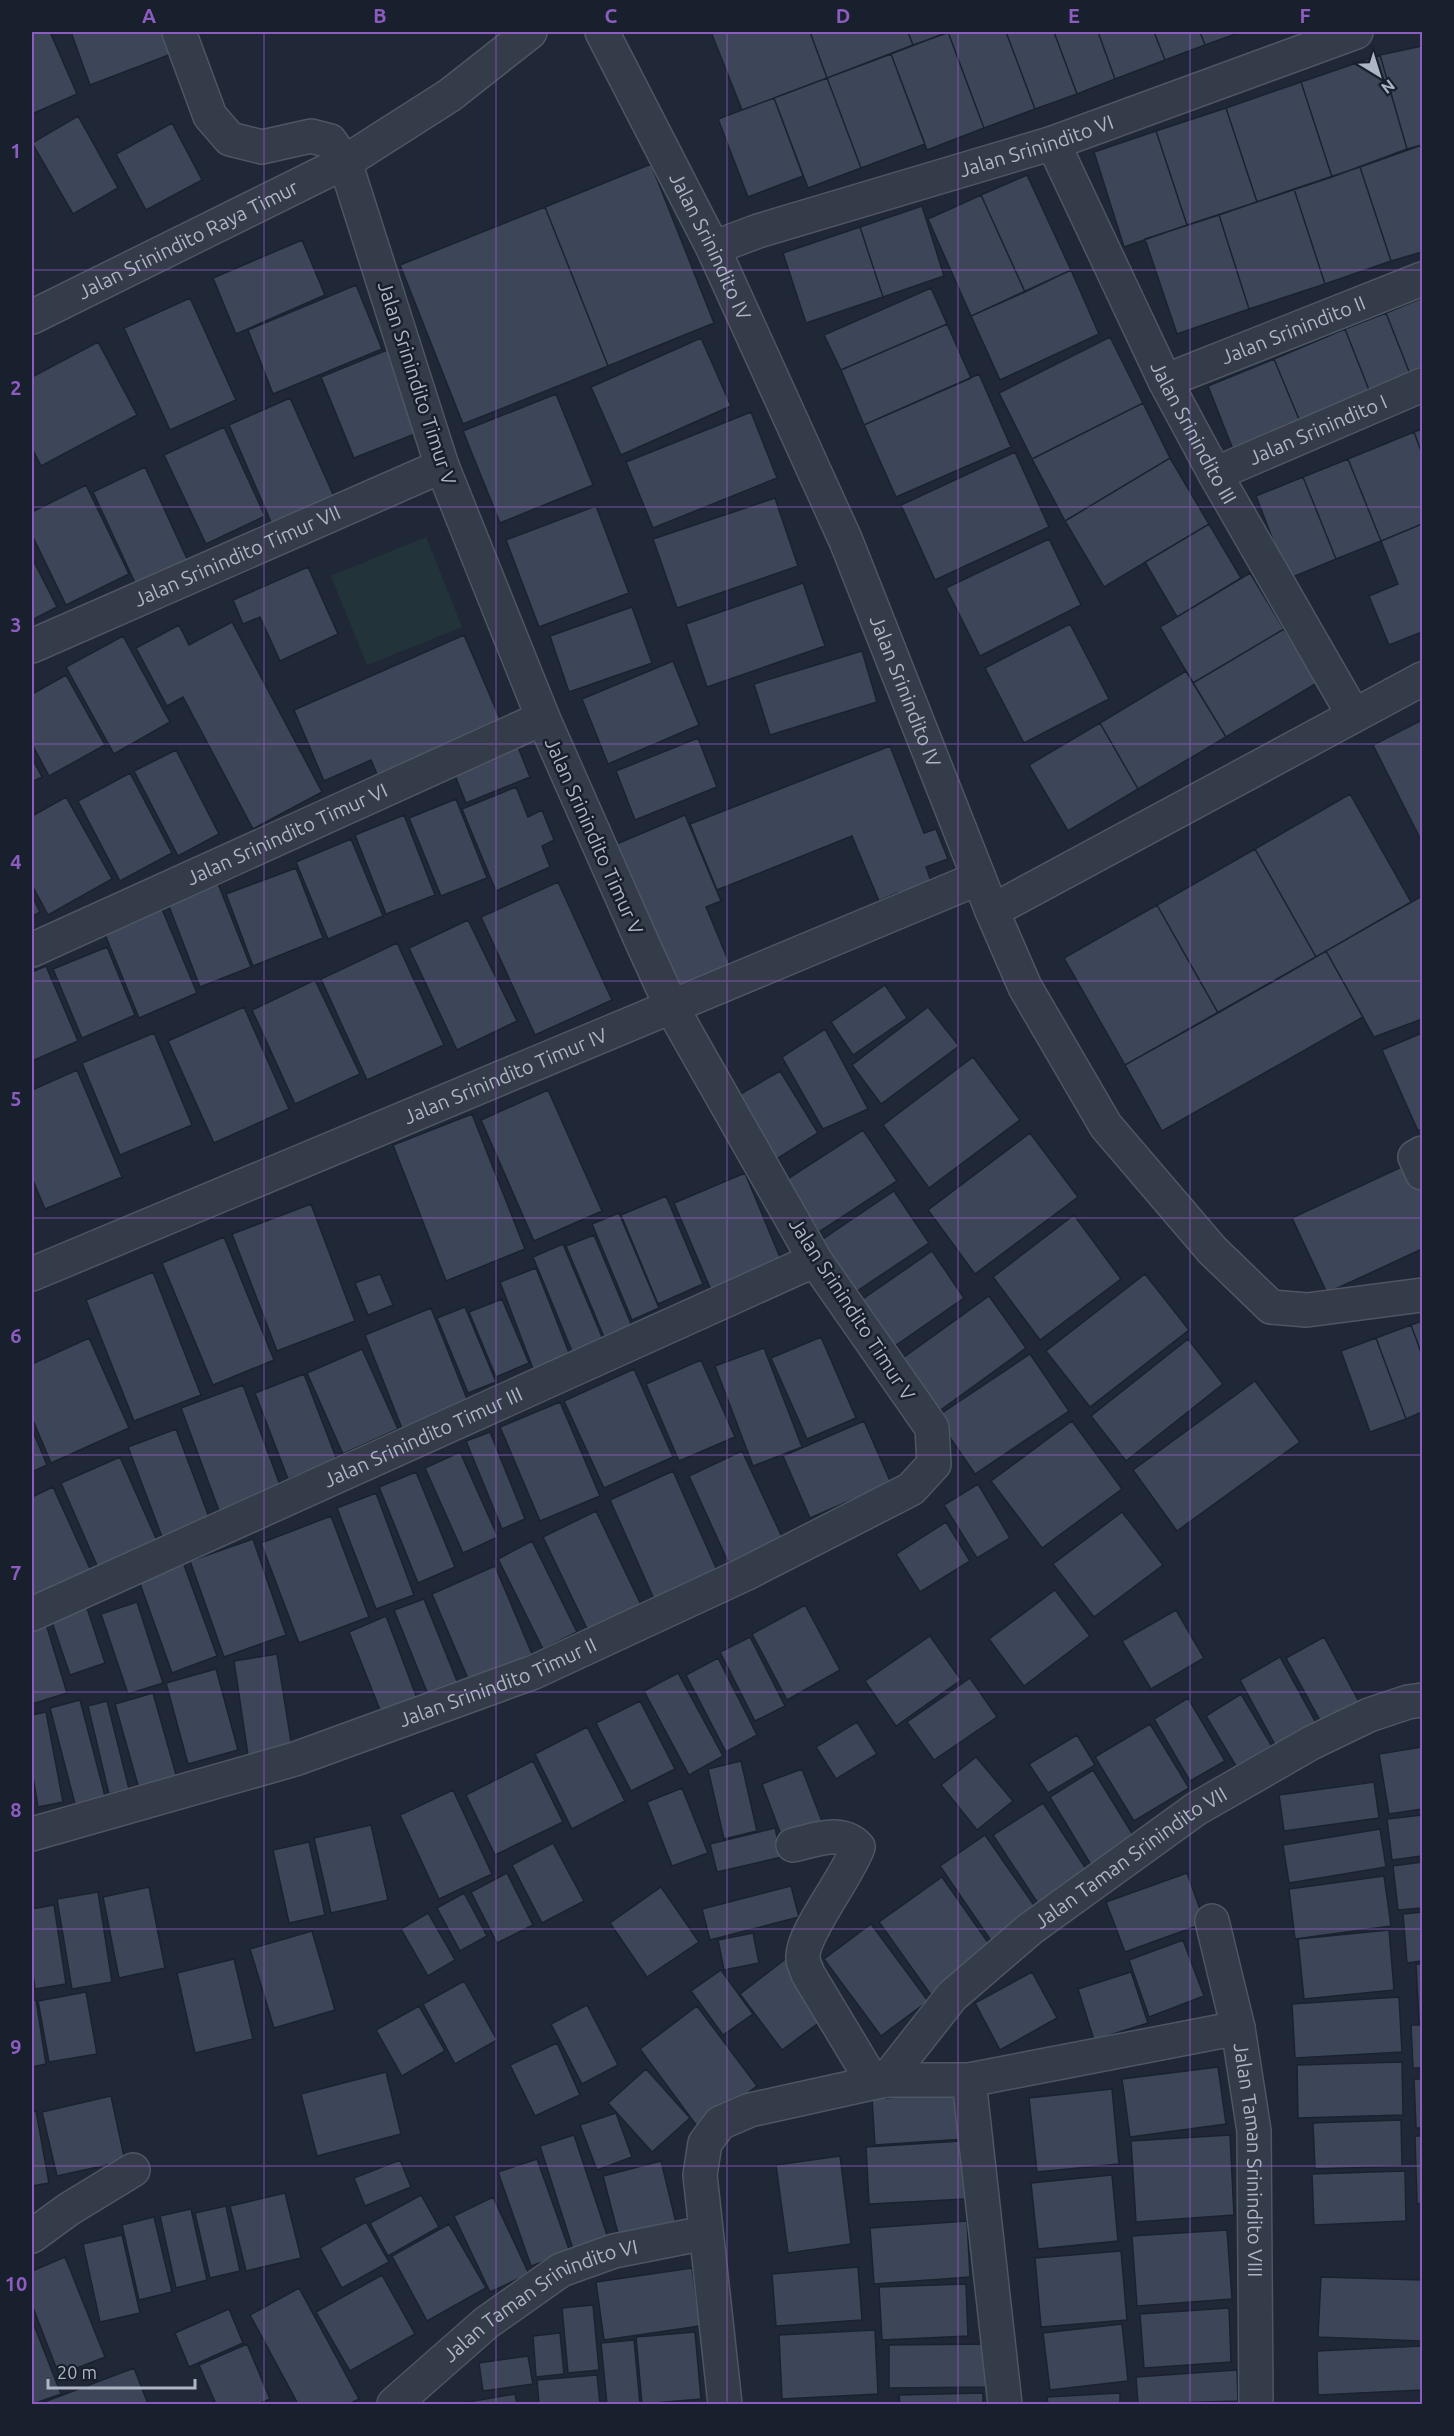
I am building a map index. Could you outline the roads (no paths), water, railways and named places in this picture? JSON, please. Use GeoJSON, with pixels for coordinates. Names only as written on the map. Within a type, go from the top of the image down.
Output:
{"type":"FeatureCollection","features":[{"type":"Feature","properties":{"kind":"street"},"geometry":{"type":"LineString","coordinates":[[179,32],[210,117],[230,139],[262,147],[311,136],[330,141],[345,162]]}},
{"type":"Feature","properties":{"kind":"street","name":"Jalan Srinindito Raya Timur"},"geometry":{"type":"LineString","coordinates":[[32,316],[345,162],[450,95],[530,32]]}},
{"type":"Feature","properties":{"kind":"street","name":"Jalan Srinindito IV"},"geometry":{"type":"LineString","coordinates":[[602,32],[713,248],[846,541],[992,911],[1025,987],[1106,1126],[1212,1250],[1271,1307],[1307,1310],[1422,1295]]}},
{"type":"Feature","properties":{"kind":"street","name":"Jalan Srinindito VI"},"geometry":{"type":"LineString","coordinates":[[713,248],[758,231],[1053,143],[1356,32]]}},
{"type":"Feature","properties":{"kind":"street","name":"Jalan Srinindito III"},"geometry":{"type":"LineString","coordinates":[[1053,143],[1165,381],[1215,474],[1353,714]]}},
{"type":"Feature","properties":{"kind":"street","name":"Jalan Srinindito Timur V"},"geometry":{"type":"LineString","coordinates":[[345,162],[442,466],[543,718],[672,1008],[816,1260],[932,1428],[934,1464]]}},
{"type":"Feature","properties":{"kind":"street","name":"Jalan Srinindito II"},"geometry":{"type":"LineString","coordinates":[[1165,381],[1422,279]]}},
{"type":"Feature","properties":{"kind":"street","name":"Jalan Srinindito I"},"geometry":{"type":"LineString","coordinates":[[1215,474],[1422,385]]}},
{"type":"Feature","properties":{"kind":"street","name":"Jalan Srinindito Timur VII"},"geometry":{"type":"LineString","coordinates":[[32,646],[442,466]]}},
{"type":"Feature","properties":{"kind":"street"},"geometry":{"type":"LineString","coordinates":[[992,911],[1353,714],[1422,679]]}},
{"type":"Feature","properties":{"kind":"street","name":"Jalan Srinindito Timur VI"},"geometry":{"type":"LineString","coordinates":[[32,950],[543,718]]}},
{"type":"Feature","properties":{"kind":"street","name":"Jalan Srinindito Timur IV"},"geometry":{"type":"LineString","coordinates":[[32,1274],[979,878]]}},
{"type":"Feature","properties":{"kind":"street"},"geometry":{"type":"LineString","coordinates":[[1422,1153],[1415,1157],[1422,1173]]}},
{"type":"Feature","properties":{"kind":"street","name":"Jalan Srinindito Timur III"},"geometry":{"type":"LineString","coordinates":[[32,1614],[816,1260]]}},
{"type":"Feature","properties":{"kind":"street","name":"Jalan Srinindito Timur II"},"geometry":{"type":"LineString","coordinates":[[32,1834],[295,1759],[534,1672],[745,1574],[911,1489],[934,1464]]}},
{"type":"Feature","properties":{"kind":"street","name":"Jalan Taman Srinindito VII"},"geometry":{"type":"LineString","coordinates":[[879,2081],[952,1996],[1030,1929],[1196,1809],[1311,1743],[1349,1724],[1408,1702],[1422,1700]]}},
{"type":"Feature","properties":{"kind":"street"},"geometry":{"type":"LineString","coordinates":[[793,1845],[833,1836],[851,1839],[858,1847],[852,1863],[805,1941],[802,1957],[808,1974],[879,2081]]}},
{"type":"Feature","properties":{"kind":"street","name":"Jalan Taman Srinindito VIII"},"geometry":{"type":"LineString","coordinates":[[1212,1921],[1238,2028],[1254,2131],[1256,2404]]}},
{"type":"Feature","properties":{"kind":"street"},"geometry":{"type":"LineString","coordinates":[[725,2404],[700,2175],[705,2143],[720,2123],[750,2110],[879,2081],[969,2080],[1238,2028]]}},
{"type":"Feature","properties":{"kind":"street"},"geometry":{"type":"LineString","coordinates":[[969,2080],[1005,2404]]}},
{"type":"Feature","properties":{"kind":"street"},"geometry":{"type":"LineString","coordinates":[[32,2236],[69,2209],[133,2170]]}},
{"type":"Feature","properties":{"kind":"street","name":"Jalan Taman Srinindito VI"},"geometry":{"type":"LineString","coordinates":[[393,2404],[486,2323],[561,2270],[615,2251],[705,2233]]}}]}
